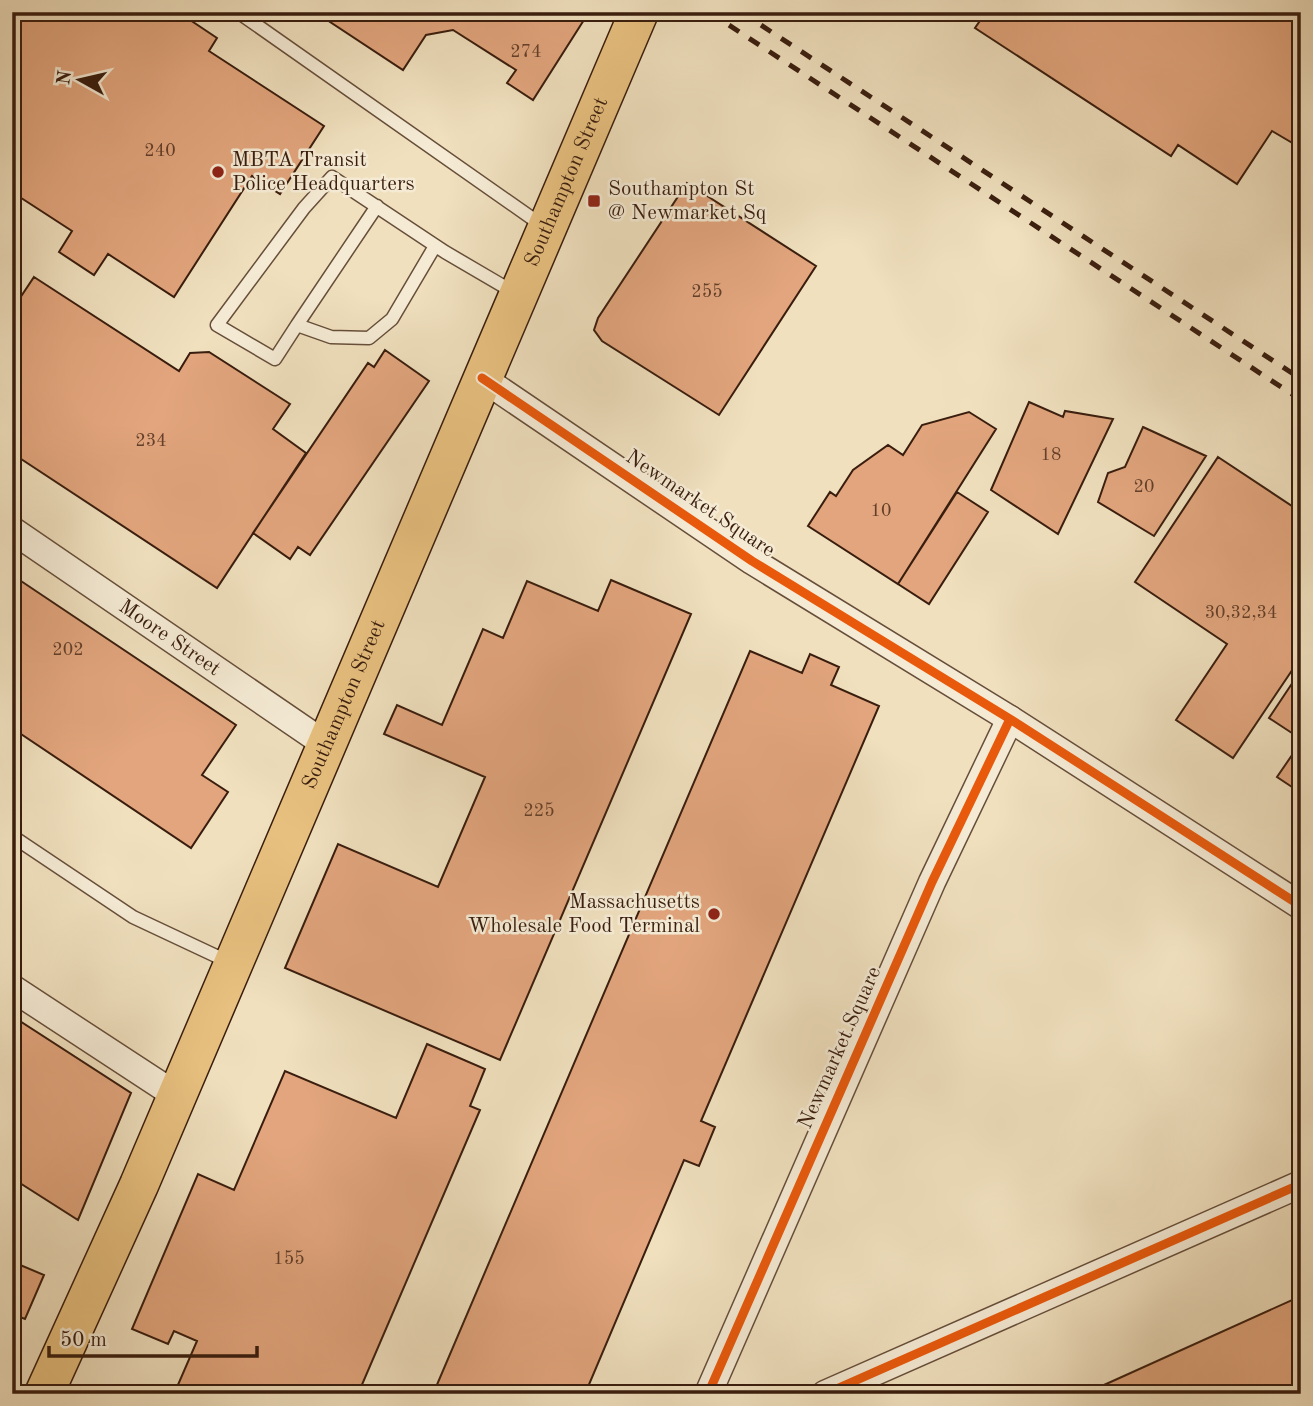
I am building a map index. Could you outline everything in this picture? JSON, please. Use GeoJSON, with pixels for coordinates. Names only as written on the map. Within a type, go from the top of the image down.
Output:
{"type":"FeatureCollection","features":[{"type":"Feature","properties":{"kind":"main road","name":"Southampton Street"},"geometry":{"type":"LineString","coordinates":[[44,1394],[177,1096],[328,746],[547,228],[632,15]]}},
{"type":"Feature","properties":{"kind":"street","name":"Newmarket Square"},"geometry":{"type":"LineString","coordinates":[[482,378],[752,561],[1010,719],[1301,906]]}},
{"type":"Feature","properties":{"kind":"street","name":"Moore Street"},"geometry":{"type":"LineString","coordinates":[[12,530],[328,746]]}},
{"type":"Feature","properties":{"kind":"street","name":"Newmarket Square"},"geometry":{"type":"LineString","coordinates":[[708,1394],[932,882],[1010,719]]}},
{"type":"Feature","properties":{"kind":"street"},"geometry":{"type":"LineString","coordinates":[[12,988],[177,1096]]}},
{"type":"Feature","properties":{"kind":"street"},"geometry":{"type":"LineString","coordinates":[[825,1394],[1301,1184]]}},
{"type":"Feature","properties":{"kind":"lane"},"geometry":{"type":"LineString","coordinates":[[238,12],[547,228]]}},
{"type":"Feature","properties":{"kind":"lane"},"geometry":{"type":"LineString","coordinates":[[377,206],[275,359],[217,325],[304,208],[332,177],[377,206],[435,246],[518,295]]}},
{"type":"Feature","properties":{"kind":"lane"},"geometry":{"type":"LineString","coordinates":[[297,325],[331,337],[369,338],[392,319],[435,246]]}},
{"type":"Feature","properties":{"kind":"lane"},"geometry":{"type":"LineString","coordinates":[[12,836],[133,917],[234,965]]}},
{"type":"Feature","properties":{"kind":"building"},"geometry":{"type":"Polygon","coordinates":[[[27,12],[178,12],[217,38],[209,51],[324,126],[280,194],[252,176],[174,297],[108,254],[94,275],[59,252],[72,231],[12,192],[12,35],[27,12]]]}},
{"type":"Feature","properties":{"kind":"building"},"geometry":{"type":"Polygon","coordinates":[[[315,12],[589,12],[533,100],[507,83],[516,70],[453,30],[426,35],[403,70],[315,12]]]}},
{"type":"Feature","properties":{"kind":"building"},"geometry":{"type":"Polygon","coordinates":[[[986,12],[1301,12],[1301,148],[1272,131],[1237,184],[1178,145],[1171,156],[975,28],[986,12]]]}},
{"type":"Feature","properties":{"kind":"building"},"geometry":{"type":"Polygon","coordinates":[[[687,183],[816,266],[719,415],[602,341],[594,330],[598,318],[687,183]]]}},
{"type":"Feature","properties":{"kind":"building"},"geometry":{"type":"Polygon","coordinates":[[[34,277],[179,371],[190,353],[209,352],[290,404],[273,429],[306,453],[217,588],[12,453],[12,310],[34,277]]]}},
{"type":"Feature","properties":{"kind":"building"},"geometry":{"type":"Polygon","coordinates":[[[385,350],[429,381],[310,555],[298,547],[290,559],[253,533],[368,363],[374,367],[385,350]]]}},
{"type":"Feature","properties":{"kind":"building"},"geometry":{"type":"Polygon","coordinates":[[[1029,402],[1063,417],[1065,411],[1113,419],[1058,534],[991,490],[1029,402]]]}},
{"type":"Feature","properties":{"kind":"building"},"geometry":{"type":"Polygon","coordinates":[[[969,412],[996,429],[898,584],[808,526],[830,492],[836,496],[853,470],[888,445],[903,455],[922,425],[969,412]]]}},
{"type":"Feature","properties":{"kind":"building"},"geometry":{"type":"Polygon","coordinates":[[[1143,427],[1206,456],[1154,536],[1098,502],[1108,473],[1125,467],[1143,427]]]}},
{"type":"Feature","properties":{"kind":"building"},"geometry":{"type":"Polygon","coordinates":[[[1218,457],[1301,512],[1301,657],[1233,758],[1176,720],[1227,644],[1135,582],[1218,457]]]}},
{"type":"Feature","properties":{"kind":"building"},"geometry":{"type":"Polygon","coordinates":[[[957,492],[988,512],[929,604],[898,584],[957,492]]]}},
{"type":"Feature","properties":{"kind":"building"},"geometry":{"type":"Polygon","coordinates":[[[12,575],[236,725],[202,775],[228,792],[191,848],[12,728],[12,575]]]}},
{"type":"Feature","properties":{"kind":"building"},"geometry":{"type":"Polygon","coordinates":[[[611,580],[691,614],[500,1060],[285,968],[338,844],[438,887],[485,777],[384,734],[397,705],[442,725],[483,629],[503,638],[527,581],[598,611],[611,580]]]}},
{"type":"Feature","properties":{"kind":"building","name":"Massachusetts Wholesale Food Terminal"},"geometry":{"type":"Polygon","coordinates":[[[750,651],[802,673],[810,654],[839,667],[831,685],[879,706],[701,1121],[715,1127],[699,1166],[684,1160],[585,1394],[433,1394],[750,651]]]}},
{"type":"Feature","properties":{"kind":"building"},"geometry":{"type":"Polygon","coordinates":[[[1301,670],[1301,739],[1269,718],[1301,670]]]}},
{"type":"Feature","properties":{"kind":"building"},"geometry":{"type":"Polygon","coordinates":[[[1301,742],[1301,793],[1277,777],[1301,742]]]}},
{"type":"Feature","properties":{"kind":"building"},"geometry":{"type":"Polygon","coordinates":[[[12,1016],[131,1093],[78,1220],[12,1178],[12,1016]]]}},
{"type":"Feature","properties":{"kind":"building"},"geometry":{"type":"Polygon","coordinates":[[[427,1044],[485,1069],[470,1106],[480,1110],[358,1394],[174,1394],[197,1341],[174,1331],[168,1344],[132,1329],[198,1174],[234,1190],[285,1071],[396,1118],[427,1044]]]}},
{"type":"Feature","properties":{"kind":"building"},"geometry":{"type":"Polygon","coordinates":[[[13,1262],[44,1275],[25,1319],[12,1314],[13,1262]]]}},
{"type":"Feature","properties":{"kind":"building"},"geometry":{"type":"Polygon","coordinates":[[[1301,1296],[1301,1394],[1084,1394],[1301,1296]]]}},
{"type":"Feature","properties":{"kind":"railway"},"geometry":{"type":"LineString","coordinates":[[709,12],[1301,400]]}},
{"type":"Feature","properties":{"kind":"railway"},"geometry":{"type":"LineString","coordinates":[[741,12],[1301,379]]}},
{"type":"Feature","properties":{"kind":"cycle path"},"geometry":{"type":"LineString","coordinates":[[482,378],[752,561],[1010,719],[1301,906]]}},
{"type":"Feature","properties":{"kind":"cycle path"},"geometry":{"type":"LineString","coordinates":[[708,1394],[932,882],[1010,719]]}},
{"type":"Feature","properties":{"kind":"cycle path"},"geometry":{"type":"LineString","coordinates":[[825,1394],[1301,1184]]}},
{"type":"Feature","properties":{"kind":"place","name":"MBTA Transit Police Headquarters"},"geometry":{"type":"Point","coordinates":[218,172]}},
{"type":"Feature","properties":{"kind":"place","name":"Southampton St @ Newmarket Sq"},"geometry":{"type":"Point","coordinates":[594,201]}},
{"type":"Feature","properties":{"kind":"place","name":"Massachusetts Wholesale Food Terminal"},"geometry":{"type":"Point","coordinates":[714,914]}}]}
